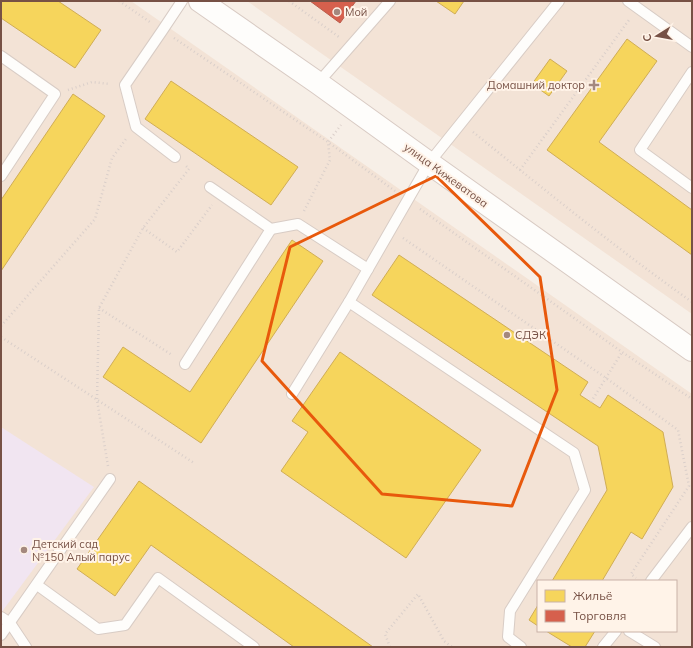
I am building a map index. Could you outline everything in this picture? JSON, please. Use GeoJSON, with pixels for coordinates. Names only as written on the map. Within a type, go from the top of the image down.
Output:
{"type":"FeatureCollection","features":[{"type":"Feature","properties":{"kind":"main road","name":"улица Кижеватова"},"geometry":{"type":"LineString","coordinates":[[200,1],[690,345]]}},
{"type":"Feature","properties":{"kind":"lane"},"geometry":{"type":"LineString","coordinates":[[175,157],[136,127],[125,85],[182,1]]}},
{"type":"Feature","properties":{"kind":"lane"},"geometry":{"type":"LineString","coordinates":[[318,83],[390,1]]}},
{"type":"Feature","properties":{"kind":"lane"},"geometry":{"type":"LineString","coordinates":[[292,394],[349,302],[429,163],[559,1]]}},
{"type":"Feature","properties":{"kind":"lane"},"geometry":{"type":"LineString","coordinates":[[628,1],[692,47]]}},
{"type":"Feature","properties":{"kind":"lane"},"geometry":{"type":"LineString","coordinates":[[1,56],[55,94],[1,176]]}},
{"type":"Feature","properties":{"kind":"lane"},"geometry":{"type":"LineString","coordinates":[[692,72],[640,150],[692,188]]}},
{"type":"Feature","properties":{"kind":"lane"},"geometry":{"type":"LineString","coordinates":[[210,187],[271,229],[298,224],[368,269]]}},
{"type":"Feature","properties":{"kind":"lane"},"geometry":{"type":"LineString","coordinates":[[185,364],[271,229]]}},
{"type":"Feature","properties":{"kind":"lane"},"geometry":{"type":"LineString","coordinates":[[349,302],[574,453],[585,490],[510,611],[508,637],[521,647]]}},
{"type":"Feature","properties":{"kind":"lane"},"geometry":{"type":"LineString","coordinates":[[1,636],[110,479]]}},
{"type":"Feature","properties":{"kind":"lane"},"geometry":{"type":"LineString","coordinates":[[652,580],[692,526]]}},
{"type":"Feature","properties":{"kind":"lane"},"geometry":{"type":"LineString","coordinates":[[37,585],[98,629],[125,626],[158,578],[254,647]]}},
{"type":"Feature","properties":{"kind":"lane"},"geometry":{"type":"LineString","coordinates":[[1,617],[10,623],[26,647]]}},
{"type":"Feature","properties":{"kind":"lane"},"geometry":{"type":"LineString","coordinates":[[603,647],[615,632]]}},
{"type":"Feature","properties":{"kind":"lane"},"geometry":{"type":"LineString","coordinates":[[631,632],[655,647]]}},
{"type":"Feature","properties":{"kind":"path"},"geometry":{"type":"LineString","coordinates":[[290,1],[350,46]]}},
{"type":"Feature","properties":{"kind":"path"},"geometry":{"type":"LineString","coordinates":[[520,170],[637,8]]}},
{"type":"Feature","properties":{"kind":"path"},"geometry":{"type":"LineString","coordinates":[[55,94],[92,82],[125,85]]}},
{"type":"Feature","properties":{"kind":"path"},"geometry":{"type":"LineString","coordinates":[[462,122],[520,170],[653,275],[692,302]]}},
{"type":"Feature","properties":{"kind":"path"},"geometry":{"type":"LineString","coordinates":[[1,326],[95,219],[112,158],[136,127]]}},
{"type":"Feature","properties":{"kind":"path"},"geometry":{"type":"LineString","coordinates":[[298,224],[330,160]]}},
{"type":"Feature","properties":{"kind":"path"},"geometry":{"type":"LineString","coordinates":[[110,479],[97,400],[99,308],[143,228],[189,169]]}},
{"type":"Feature","properties":{"kind":"path"},"geometry":{"type":"LineString","coordinates":[[143,228],[177,252],[220,194]]}},
{"type":"Feature","properties":{"kind":"path"},"geometry":{"type":"LineString","coordinates":[[391,230],[606,378],[678,430],[689,486],[631,574],[639,580]]}},
{"type":"Feature","properties":{"kind":"path"},"geometry":{"type":"LineString","coordinates":[[99,308],[185,364]]}},
{"type":"Feature","properties":{"kind":"path"},"geometry":{"type":"LineString","coordinates":[[1,337],[194,463]]}},
{"type":"Feature","properties":{"kind":"path"},"geometry":{"type":"LineString","coordinates":[[591,402],[622,352]]}},
{"type":"Feature","properties":{"kind":"path"},"geometry":{"type":"LineString","coordinates":[[390,647],[385,634],[418,594],[444,641],[452,647]]}},
{"type":"Feature","properties":{"kind":"highlighted area"},"geometry":{"type":"Polygon","coordinates":[[[436,176],[540,277],[557,390],[512,506],[382,494],[262,361],[290,247],[436,176]]]}},
{"type":"Feature","properties":{"kind":"shaded area"},"geometry":{"type":"Polygon","coordinates":[[[1,1],[131,1],[692,394],[692,647],[1,647],[1,1]]]}},
{"type":"Feature","properties":{"kind":"shaded area"},"geometry":{"type":"Polygon","coordinates":[[[247,1],[692,1],[692,314],[247,1]]]}},
{"type":"Feature","properties":{"kind":"shaded area","name":"Детский сад №150 Алый парус"},"geometry":{"type":"Polygon","coordinates":[[[1,427],[94,487],[1,613],[1,427]]]}},
{"type":"Feature","properties":{"kind":"building: Жильё"},"geometry":{"type":"Polygon","coordinates":[[[1,1],[58,1],[101,30],[75,68],[1,18],[1,1]]]}},
{"type":"Feature","properties":{"kind":"building: Жильё"},"geometry":{"type":"Polygon","coordinates":[[[436,1],[464,1],[455,14],[436,1]]]}},
{"type":"Feature","properties":{"kind":"building: Жильё"},"geometry":{"type":"Polygon","coordinates":[[[627,39],[657,61],[599,142],[692,210],[692,255],[547,150],[627,39]]]}},
{"type":"Feature","properties":{"kind":"building: Жильё"},"geometry":{"type":"Polygon","coordinates":[[[550,59],[567,71],[549,96],[532,84],[550,59]]]}},
{"type":"Feature","properties":{"kind":"building: Жильё"},"geometry":{"type":"Polygon","coordinates":[[[171,81],[298,167],[271,205],[145,119],[171,81]]]}},
{"type":"Feature","properties":{"kind":"building: Жильё"},"geometry":{"type":"Polygon","coordinates":[[[73,94],[105,116],[1,271],[1,200],[73,94]]]}},
{"type":"Feature","properties":{"kind":"building: Жильё"},"geometry":{"type":"Polygon","coordinates":[[[292,240],[323,261],[201,443],[103,377],[123,347],[190,392],[292,240]]]}},
{"type":"Feature","properties":{"kind":"building: Жильё"},"geometry":{"type":"Polygon","coordinates":[[[399,255],[588,382],[580,395],[600,408],[608,395],[663,432],[673,487],[642,539],[631,532],[603,580],[553,580],[607,490],[598,446],[372,295],[399,255]]]}},
{"type":"Feature","properties":{"kind":"building: Жильё"},"geometry":{"type":"Polygon","coordinates":[[[340,352],[481,450],[406,558],[281,471],[308,432],[292,421],[340,352]]]}},
{"type":"Feature","properties":{"kind":"building: Жильё"},"geometry":{"type":"Polygon","coordinates":[[[139,481],[373,647],[294,647],[151,545],[115,596],[77,569],[139,481]]]}},
{"type":"Feature","properties":{"kind":"building: Жильё"},"geometry":{"type":"Polygon","coordinates":[[[537,607],[537,625],[529,620],[537,607]]]}},
{"type":"Feature","properties":{"kind":"building: Жильё"},"geometry":{"type":"Polygon","coordinates":[[[548,632],[594,632],[585,647],[572,647],[548,632]]]}},
{"type":"Feature","properties":{"kind":"building: Торговля","name":"Мой"},"geometry":{"type":"Polygon","coordinates":[[[310,1],[356,1],[340,23],[310,1]]]}},
{"type":"Feature","properties":{"kind":"place","name":"Мой"},"geometry":{"type":"Point","coordinates":[337,12]}},
{"type":"Feature","properties":{"kind":"place","name":"Домашний доктор"},"geometry":{"type":"Point","coordinates":[594,85]}},
{"type":"Feature","properties":{"kind":"place","name":"СДЭК"},"geometry":{"type":"Point","coordinates":[507,335]}},
{"type":"Feature","properties":{"kind":"place","name":"Детский сад №150 Алый парус"},"geometry":{"type":"Point","coordinates":[24,550]}}]}
